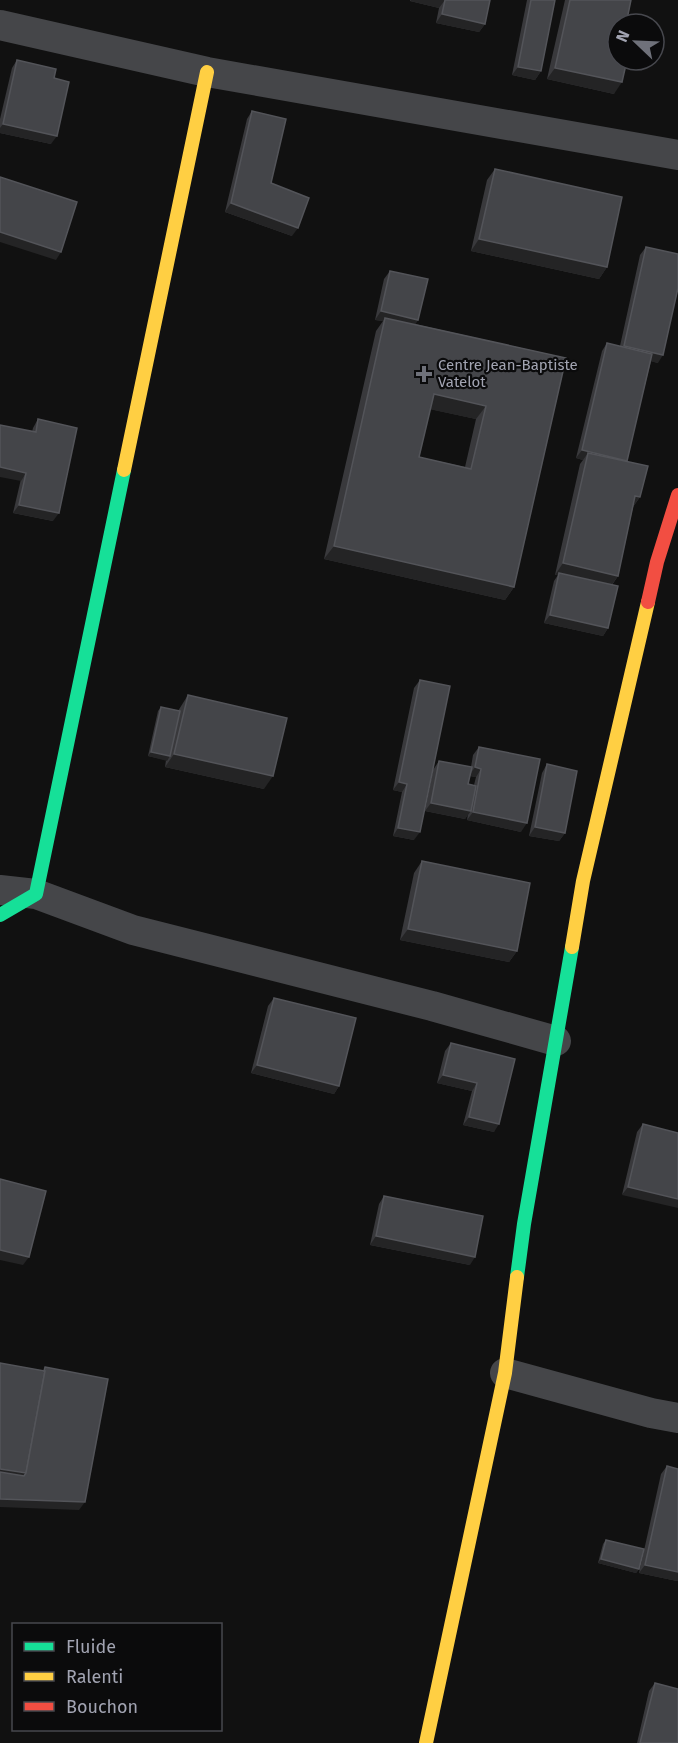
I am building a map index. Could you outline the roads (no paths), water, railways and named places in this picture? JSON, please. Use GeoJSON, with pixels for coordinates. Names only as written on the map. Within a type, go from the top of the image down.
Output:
{"type":"FeatureCollection","features":[{"type":"Feature","properties":{"kind":"street"},"geometry":{"type":"LineString","coordinates":[[0,25],[207,72],[678,155]]}},
{"type":"Feature","properties":{"kind":"street"},"geometry":{"type":"LineString","coordinates":[[0,915],[36,894],[207,72]]}},
{"type":"Feature","properties":{"kind":"street"},"geometry":{"type":"LineString","coordinates":[[426,1743],[505,1373],[524,1224],[583,881],[668,565],[678,495]]}},
{"type":"Feature","properties":{"kind":"street"},"geometry":{"type":"LineString","coordinates":[[0,890],[36,894],[133,930],[432,1006],[556,1041]]}},
{"type":"Feature","properties":{"kind":"street"},"geometry":{"type":"LineString","coordinates":[[505,1373],[651,1413],[678,1418]]}},
{"type":"Feature","properties":{"kind":"place","name":"Centre Jean-Baptiste Vatelot"},"geometry":{"type":"Point","coordinates":[424,374]}}]}
